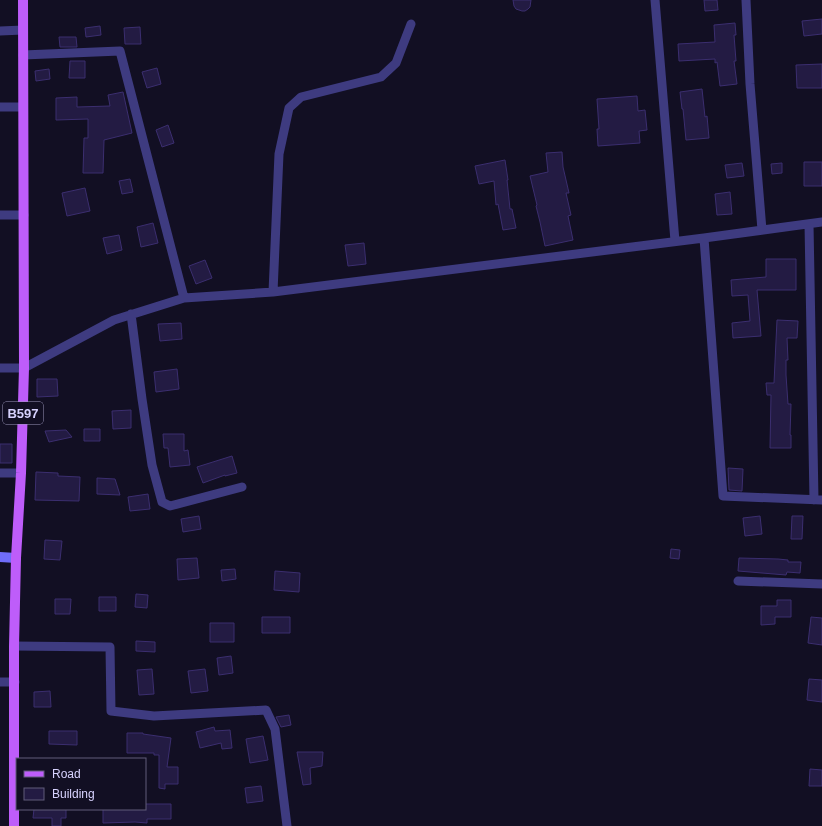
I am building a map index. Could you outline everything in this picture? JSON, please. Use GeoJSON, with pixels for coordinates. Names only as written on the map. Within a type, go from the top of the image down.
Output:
{"type":"FeatureCollection","features":[{"type":"Feature","properties":{"kind":"main road","name":"B597"},"geometry":{"type":"LineString","coordinates":[[14,826],[14,646],[24,368],[23,0]]}},
{"type":"Feature","properties":{"kind":"street"},"geometry":{"type":"LineString","coordinates":[[655,0],[675,241]]}},
{"type":"Feature","properties":{"kind":"street"},"geometry":{"type":"LineString","coordinates":[[746,0],[750,84],[762,230]]}},
{"type":"Feature","properties":{"kind":"street"},"geometry":{"type":"LineString","coordinates":[[273,292],[279,154],[289,108],[301,97],[381,77],[396,63],[411,24]]}},
{"type":"Feature","properties":{"kind":"street"},"geometry":{"type":"LineString","coordinates":[[0,31],[23,30]]}},
{"type":"Feature","properties":{"kind":"street"},"geometry":{"type":"LineString","coordinates":[[23,55],[120,51],[184,298]]}},
{"type":"Feature","properties":{"kind":"street"},"geometry":{"type":"LineString","coordinates":[[0,107],[23,107]]}},
{"type":"Feature","properties":{"kind":"street"},"geometry":{"type":"LineString","coordinates":[[0,215],[24,215]]}},
{"type":"Feature","properties":{"kind":"street"},"geometry":{"type":"LineString","coordinates":[[0,368],[24,368],[114,320],[184,298],[273,292],[822,222]]}},
{"type":"Feature","properties":{"kind":"street"},"geometry":{"type":"LineString","coordinates":[[704,238],[723,496],[818,500],[809,224]]}},
{"type":"Feature","properties":{"kind":"street"},"geometry":{"type":"LineString","coordinates":[[131,314],[152,465],[162,502],[170,506],[242,487]]}},
{"type":"Feature","properties":{"kind":"street"},"geometry":{"type":"LineString","coordinates":[[0,473],[21,474]]}},
{"type":"Feature","properties":{"kind":"street"},"geometry":{"type":"LineString","coordinates":[[0,557],[16,558]]}},
{"type":"Feature","properties":{"kind":"street"},"geometry":{"type":"LineString","coordinates":[[738,581],[822,584]]}},
{"type":"Feature","properties":{"kind":"street"},"geometry":{"type":"LineString","coordinates":[[14,646],[110,648],[111,711],[154,716],[266,710],[275,729],[288,826]]}},
{"type":"Feature","properties":{"kind":"street"},"geometry":{"type":"LineString","coordinates":[[0,682],[15,682]]}},
{"type":"Feature","properties":{"kind":"building"},"geometry":{"type":"Polygon","coordinates":[[[513,0],[531,0],[530,7],[525,11],[516,9],[513,0]]]}},
{"type":"Feature","properties":{"kind":"building"},"geometry":{"type":"Polygon","coordinates":[[[704,0],[717,0],[718,10],[705,11],[704,0]]]}},
{"type":"Feature","properties":{"kind":"building"},"geometry":{"type":"Polygon","coordinates":[[[822,19],[822,34],[804,36],[802,21],[822,19]]]}},
{"type":"Feature","properties":{"kind":"building"},"geometry":{"type":"Polygon","coordinates":[[[735,23],[736,35],[734,35],[736,61],[734,61],[737,84],[720,86],[717,62],[715,63],[715,59],[679,61],[678,44],[715,42],[714,25],[735,23]]]}},
{"type":"Feature","properties":{"kind":"building"},"geometry":{"type":"Polygon","coordinates":[[[100,26],[101,35],[86,37],[85,28],[100,26]]]}},
{"type":"Feature","properties":{"kind":"building"},"geometry":{"type":"Polygon","coordinates":[[[140,27],[141,44],[125,44],[124,28],[140,27]]]}},
{"type":"Feature","properties":{"kind":"building"},"geometry":{"type":"Polygon","coordinates":[[[59,37],[76,37],[77,47],[60,47],[59,37]]]}},
{"type":"Feature","properties":{"kind":"building"},"geometry":{"type":"Polygon","coordinates":[[[70,61],[85,61],[85,78],[69,78],[70,61]]]}},
{"type":"Feature","properties":{"kind":"building"},"geometry":{"type":"Polygon","coordinates":[[[822,64],[822,88],[797,88],[796,65],[822,64]]]}},
{"type":"Feature","properties":{"kind":"building"},"geometry":{"type":"Polygon","coordinates":[[[157,68],[161,84],[147,88],[142,72],[157,68]]]}},
{"type":"Feature","properties":{"kind":"building"},"geometry":{"type":"Polygon","coordinates":[[[49,69],[50,79],[36,81],[35,71],[49,69]]]}},
{"type":"Feature","properties":{"kind":"building"},"geometry":{"type":"Polygon","coordinates":[[[702,89],[709,138],[686,140],[680,92],[702,89]]]}},
{"type":"Feature","properties":{"kind":"building"},"geometry":{"type":"Polygon","coordinates":[[[123,92],[132,133],[104,140],[103,173],[83,173],[84,138],[88,138],[88,119],[56,120],[56,98],[77,97],[77,107],[110,106],[108,95],[123,92]]]}},
{"type":"Feature","properties":{"kind":"building"},"geometry":{"type":"Polygon","coordinates":[[[637,96],[638,111],[645,110],[647,130],[639,131],[640,143],[598,146],[597,129],[599,129],[597,99],[637,96]]]}},
{"type":"Feature","properties":{"kind":"building"},"geometry":{"type":"Polygon","coordinates":[[[168,125],[174,143],[162,147],[156,130],[168,125]]]}},
{"type":"Feature","properties":{"kind":"building"},"geometry":{"type":"Polygon","coordinates":[[[562,152],[563,167],[569,193],[566,193],[571,215],[568,216],[573,240],[545,246],[530,176],[548,172],[546,153],[562,152]]]}},
{"type":"Feature","properties":{"kind":"building"},"geometry":{"type":"Polygon","coordinates":[[[505,160],[510,209],[512,209],[516,228],[503,230],[498,204],[496,205],[494,181],[479,184],[475,166],[505,160]]]}},
{"type":"Feature","properties":{"kind":"building"},"geometry":{"type":"Polygon","coordinates":[[[804,162],[822,162],[822,186],[804,186],[804,162]]]}},
{"type":"Feature","properties":{"kind":"building"},"geometry":{"type":"Polygon","coordinates":[[[742,163],[744,176],[727,178],[725,165],[742,163]]]}},
{"type":"Feature","properties":{"kind":"building"},"geometry":{"type":"Polygon","coordinates":[[[782,163],[782,173],[772,174],[771,164],[782,163]]]}},
{"type":"Feature","properties":{"kind":"building"},"geometry":{"type":"Polygon","coordinates":[[[130,179],[133,192],[122,194],[119,181],[130,179]]]}},
{"type":"Feature","properties":{"kind":"building"},"geometry":{"type":"Polygon","coordinates":[[[85,188],[90,211],[67,216],[62,193],[85,188]]]}},
{"type":"Feature","properties":{"kind":"building"},"geometry":{"type":"Polygon","coordinates":[[[730,192],[732,214],[717,215],[715,194],[730,192]]]}},
{"type":"Feature","properties":{"kind":"building"},"geometry":{"type":"Polygon","coordinates":[[[153,223],[158,243],[141,247],[137,227],[153,223]]]}},
{"type":"Feature","properties":{"kind":"building"},"geometry":{"type":"Polygon","coordinates":[[[119,235],[122,250],[107,254],[103,238],[119,235]]]}},
{"type":"Feature","properties":{"kind":"building"},"geometry":{"type":"Polygon","coordinates":[[[364,243],[366,264],[348,266],[345,245],[364,243]]]}},
{"type":"Feature","properties":{"kind":"building"},"geometry":{"type":"Polygon","coordinates":[[[766,259],[796,259],[796,290],[757,290],[761,336],[733,338],[732,323],[750,321],[748,295],[732,296],[731,280],[766,277],[766,259]]]}},
{"type":"Feature","properties":{"kind":"building"},"geometry":{"type":"Polygon","coordinates":[[[205,260],[212,278],[196,284],[189,266],[205,260]]]}},
{"type":"Feature","properties":{"kind":"building"},"geometry":{"type":"Polygon","coordinates":[[[777,320],[798,321],[797,338],[787,338],[788,360],[786,360],[786,375],[788,404],[791,404],[791,448],[770,448],[771,395],[767,395],[766,383],[774,383],[777,320]]]}},
{"type":"Feature","properties":{"kind":"building"},"geometry":{"type":"Polygon","coordinates":[[[181,323],[182,339],[160,341],[158,324],[181,323]]]}},
{"type":"Feature","properties":{"kind":"building"},"geometry":{"type":"Polygon","coordinates":[[[177,369],[179,389],[156,392],[154,372],[177,369]]]}},
{"type":"Feature","properties":{"kind":"building"},"geometry":{"type":"Polygon","coordinates":[[[37,379],[57,379],[58,396],[37,397],[37,379]]]}},
{"type":"Feature","properties":{"kind":"building"},"geometry":{"type":"Polygon","coordinates":[[[131,410],[131,428],[113,429],[112,411],[131,410]]]}},
{"type":"Feature","properties":{"kind":"building"},"geometry":{"type":"Polygon","coordinates":[[[84,429],[100,429],[100,441],[84,441],[84,429]]]}},
{"type":"Feature","properties":{"kind":"building"},"geometry":{"type":"Polygon","coordinates":[[[66,430],[72,437],[49,442],[45,431],[66,430]]]}},
{"type":"Feature","properties":{"kind":"building"},"geometry":{"type":"Polygon","coordinates":[[[163,434],[184,434],[184,451],[188,450],[190,465],[170,467],[168,448],[164,448],[163,434]]]}},
{"type":"Feature","properties":{"kind":"building"},"geometry":{"type":"Polygon","coordinates":[[[0,444],[12,444],[12,463],[0,463],[0,444]]]}},
{"type":"Feature","properties":{"kind":"building"},"geometry":{"type":"Polygon","coordinates":[[[232,456],[237,473],[225,475],[203,483],[197,467],[232,456]]]}},
{"type":"Feature","properties":{"kind":"building"},"geometry":{"type":"Polygon","coordinates":[[[728,468],[743,469],[742,491],[729,490],[728,468]]]}},
{"type":"Feature","properties":{"kind":"building"},"geometry":{"type":"Polygon","coordinates":[[[36,472],[58,473],[58,476],[80,477],[79,501],[35,500],[36,472]]]}},
{"type":"Feature","properties":{"kind":"building"},"geometry":{"type":"Polygon","coordinates":[[[97,478],[115,479],[120,495],[97,494],[97,478]]]}},
{"type":"Feature","properties":{"kind":"building"},"geometry":{"type":"Polygon","coordinates":[[[148,494],[150,509],[130,511],[128,497],[148,494]]]}},
{"type":"Feature","properties":{"kind":"building"},"geometry":{"type":"Polygon","coordinates":[[[199,516],[201,529],[183,532],[181,519],[199,516]]]}},
{"type":"Feature","properties":{"kind":"building"},"geometry":{"type":"Polygon","coordinates":[[[760,516],[762,534],[745,536],[743,518],[760,516]]]}},
{"type":"Feature","properties":{"kind":"building"},"geometry":{"type":"Polygon","coordinates":[[[792,516],[803,516],[802,539],[791,539],[792,516]]]}},
{"type":"Feature","properties":{"kind":"building"},"geometry":{"type":"Polygon","coordinates":[[[45,540],[62,541],[60,560],[44,559],[45,540]]]}},
{"type":"Feature","properties":{"kind":"building"},"geometry":{"type":"Polygon","coordinates":[[[671,549],[680,550],[679,559],[670,558],[671,549]]]}},
{"type":"Feature","properties":{"kind":"building"},"geometry":{"type":"Polygon","coordinates":[[[197,558],[199,578],[178,580],[177,559],[197,558]]]}},
{"type":"Feature","properties":{"kind":"building"},"geometry":{"type":"Polygon","coordinates":[[[739,558],[778,559],[788,560],[788,562],[801,562],[800,573],[787,572],[786,575],[738,571],[739,558]]]}},
{"type":"Feature","properties":{"kind":"building"},"geometry":{"type":"Polygon","coordinates":[[[235,569],[236,579],[222,581],[221,570],[235,569]]]}},
{"type":"Feature","properties":{"kind":"building"},"geometry":{"type":"Polygon","coordinates":[[[275,571],[300,573],[299,592],[274,590],[275,571]]]}},
{"type":"Feature","properties":{"kind":"building"},"geometry":{"type":"Polygon","coordinates":[[[136,594],[148,595],[147,608],[135,607],[136,594]]]}},
{"type":"Feature","properties":{"kind":"building"},"geometry":{"type":"Polygon","coordinates":[[[99,597],[116,597],[116,611],[99,611],[99,597]]]}},
{"type":"Feature","properties":{"kind":"building"},"geometry":{"type":"Polygon","coordinates":[[[55,599],[71,599],[70,614],[55,614],[55,599]]]}},
{"type":"Feature","properties":{"kind":"building"},"geometry":{"type":"Polygon","coordinates":[[[777,600],[791,600],[791,617],[775,617],[775,624],[761,625],[761,606],[777,606],[777,600]]]}},
{"type":"Feature","properties":{"kind":"building"},"geometry":{"type":"Polygon","coordinates":[[[262,617],[290,617],[290,633],[262,633],[262,617]]]}},
{"type":"Feature","properties":{"kind":"building"},"geometry":{"type":"Polygon","coordinates":[[[811,617],[822,618],[822,645],[808,643],[811,617]]]}},
{"type":"Feature","properties":{"kind":"building"},"geometry":{"type":"Polygon","coordinates":[[[210,623],[234,623],[234,642],[210,642],[210,623]]]}},
{"type":"Feature","properties":{"kind":"building"},"geometry":{"type":"Polygon","coordinates":[[[136,641],[155,642],[155,652],[136,651],[136,641]]]}},
{"type":"Feature","properties":{"kind":"building"},"geometry":{"type":"Polygon","coordinates":[[[231,656],[233,673],[219,675],[217,658],[231,656]]]}},
{"type":"Feature","properties":{"kind":"building"},"geometry":{"type":"Polygon","coordinates":[[[152,669],[154,694],[139,695],[137,670],[152,669]]]}},
{"type":"Feature","properties":{"kind":"building"},"geometry":{"type":"Polygon","coordinates":[[[205,669],[208,691],[191,693],[188,671],[205,669]]]}},
{"type":"Feature","properties":{"kind":"building"},"geometry":{"type":"Polygon","coordinates":[[[809,679],[822,680],[822,702],[807,700],[809,679]]]}},
{"type":"Feature","properties":{"kind":"building"},"geometry":{"type":"Polygon","coordinates":[[[50,691],[51,707],[34,707],[34,692],[50,691]]]}},
{"type":"Feature","properties":{"kind":"building"},"geometry":{"type":"Polygon","coordinates":[[[289,715],[291,725],[281,727],[276,717],[289,715]]]}},
{"type":"Feature","properties":{"kind":"building"},"geometry":{"type":"Polygon","coordinates":[[[214,727],[215,731],[230,730],[232,748],[222,749],[221,743],[200,748],[196,732],[214,727]]]}},
{"type":"Feature","properties":{"kind":"building"},"geometry":{"type":"Polygon","coordinates":[[[49,731],[77,731],[77,745],[49,744],[49,731]]]}},
{"type":"Feature","properties":{"kind":"building"},"geometry":{"type":"Polygon","coordinates":[[[127,733],[143,733],[171,738],[167,767],[178,767],[178,784],[165,784],[165,789],[159,788],[159,755],[154,755],[154,753],[127,753],[127,733]]]}},
{"type":"Feature","properties":{"kind":"building"},"geometry":{"type":"Polygon","coordinates":[[[263,736],[268,760],[250,763],[246,739],[263,736]]]}},
{"type":"Feature","properties":{"kind":"building"},"geometry":{"type":"Polygon","coordinates":[[[297,752],[323,752],[322,766],[310,768],[311,784],[303,785],[297,752]]]}},
{"type":"Feature","properties":{"kind":"building"},"geometry":{"type":"Polygon","coordinates":[[[810,769],[822,770],[822,786],[809,786],[810,769]]]}},
{"type":"Feature","properties":{"kind":"building"},"geometry":{"type":"Polygon","coordinates":[[[261,786],[263,801],[247,803],[245,788],[261,786]]]}},
{"type":"Feature","properties":{"kind":"building"},"geometry":{"type":"Polygon","coordinates":[[[146,804],[171,804],[171,819],[147,819],[147,823],[103,823],[103,810],[146,810],[146,804]]]}},
{"type":"Feature","properties":{"kind":"building"},"geometry":{"type":"Polygon","coordinates":[[[34,810],[66,810],[66,818],[61,818],[61,826],[52,826],[52,818],[33,818],[34,810]]]}}]}
